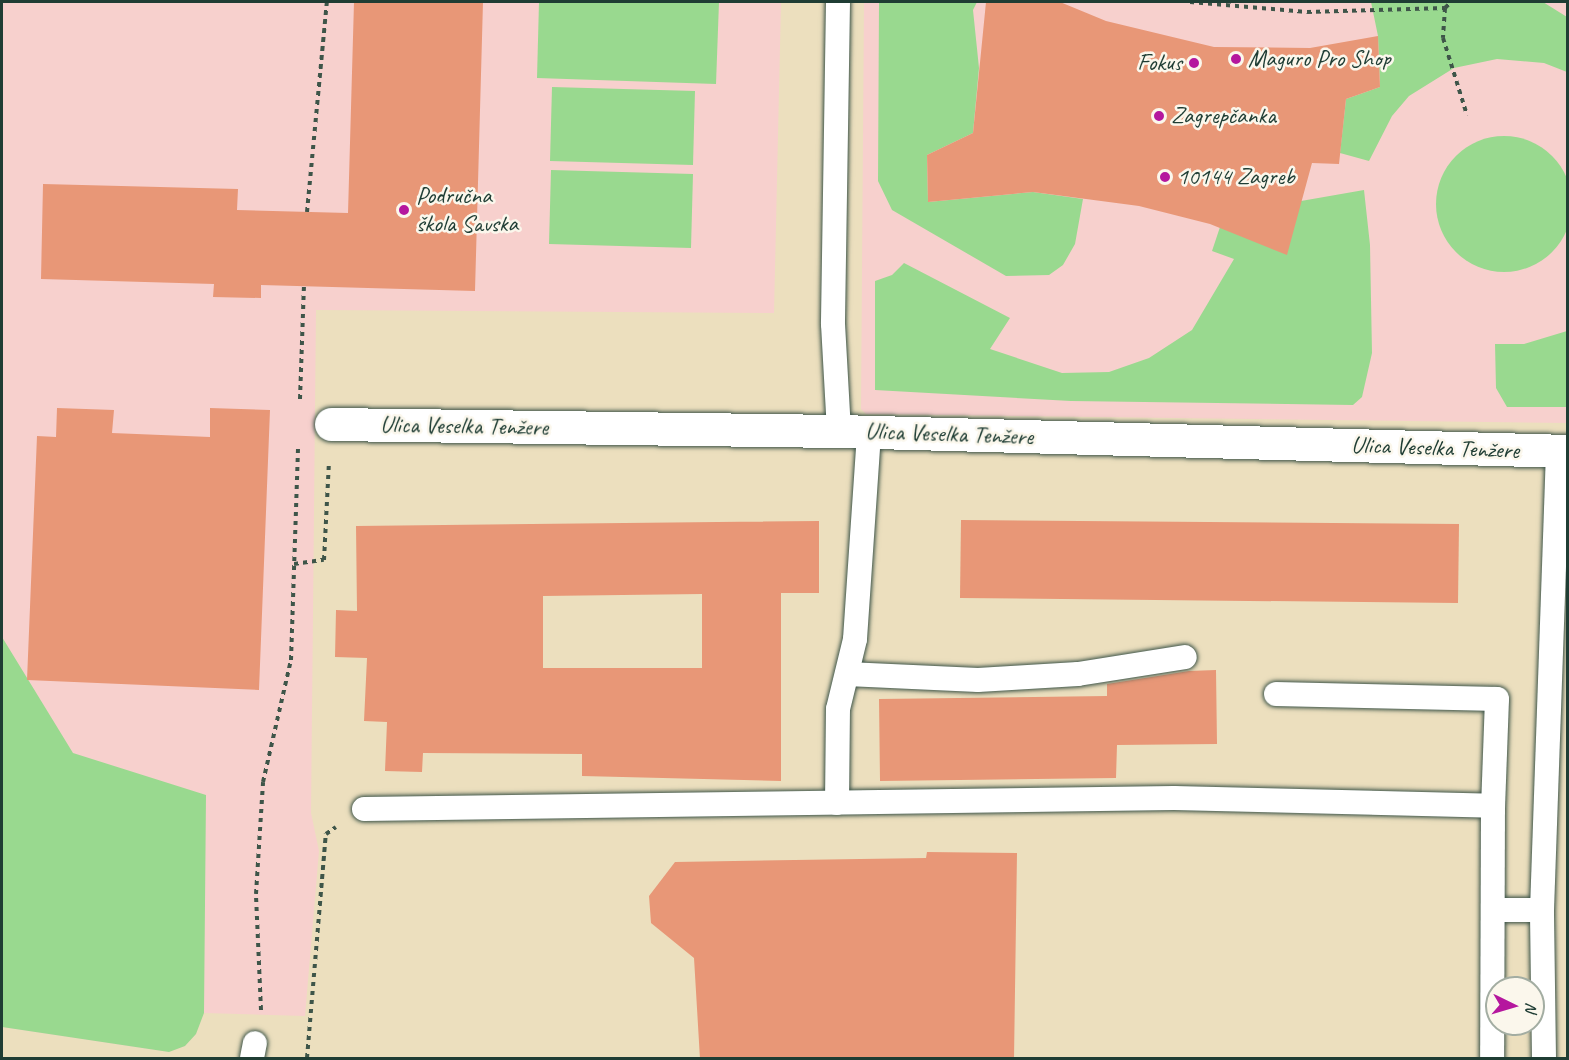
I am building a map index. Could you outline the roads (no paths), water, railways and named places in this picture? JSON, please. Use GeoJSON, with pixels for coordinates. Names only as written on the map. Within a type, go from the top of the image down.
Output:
{"type":"FeatureCollection","features":[{"type":"Feature","properties":{"kind":"street","name":"Ulica Veselka Tenžere"},"geometry":{"type":"LineString","coordinates":[[331,424],[854,431],[1563,451]]}},
{"type":"Feature","properties":{"kind":"lane"},"geometry":{"type":"LineString","coordinates":[[837,803],[838,709],[855,639],[854,431],[833,324],[838,2]]}},
{"type":"Feature","properties":{"kind":"lane"},"geometry":{"type":"LineString","coordinates":[[1544,1059],[1542,910],[1563,451]]}},
{"type":"Feature","properties":{"kind":"lane"},"geometry":{"type":"LineString","coordinates":[[847,674],[978,680],[1078,674],[1185,657]]}},
{"type":"Feature","properties":{"kind":"lane"},"geometry":{"type":"LineString","coordinates":[[1276,694],[1497,699],[1493,806],[1492,1059]]}},
{"type":"Feature","properties":{"kind":"lane"},"geometry":{"type":"LineString","coordinates":[[364,809],[1174,798],[1493,806]]}},
{"type":"Feature","properties":{"kind":"lane"},"geometry":{"type":"LineString","coordinates":[[1494,910],[1542,910]]}},
{"type":"Feature","properties":{"kind":"place","name":"Maguro Pro Shop"},"geometry":{"type":"Point","coordinates":[1236,59]}},
{"type":"Feature","properties":{"kind":"place","name":"Fokus"},"geometry":{"type":"Point","coordinates":[1194,63]}},
{"type":"Feature","properties":{"kind":"place","name":"Zagrepčanka"},"geometry":{"type":"Point","coordinates":[1159,116]}},
{"type":"Feature","properties":{"kind":"place","name":"10144 Zagreb"},"geometry":{"type":"Point","coordinates":[1165,177]}},
{"type":"Feature","properties":{"kind":"place","name":"Područna škola Savska"},"geometry":{"type":"Point","coordinates":[404,210]}}]}
